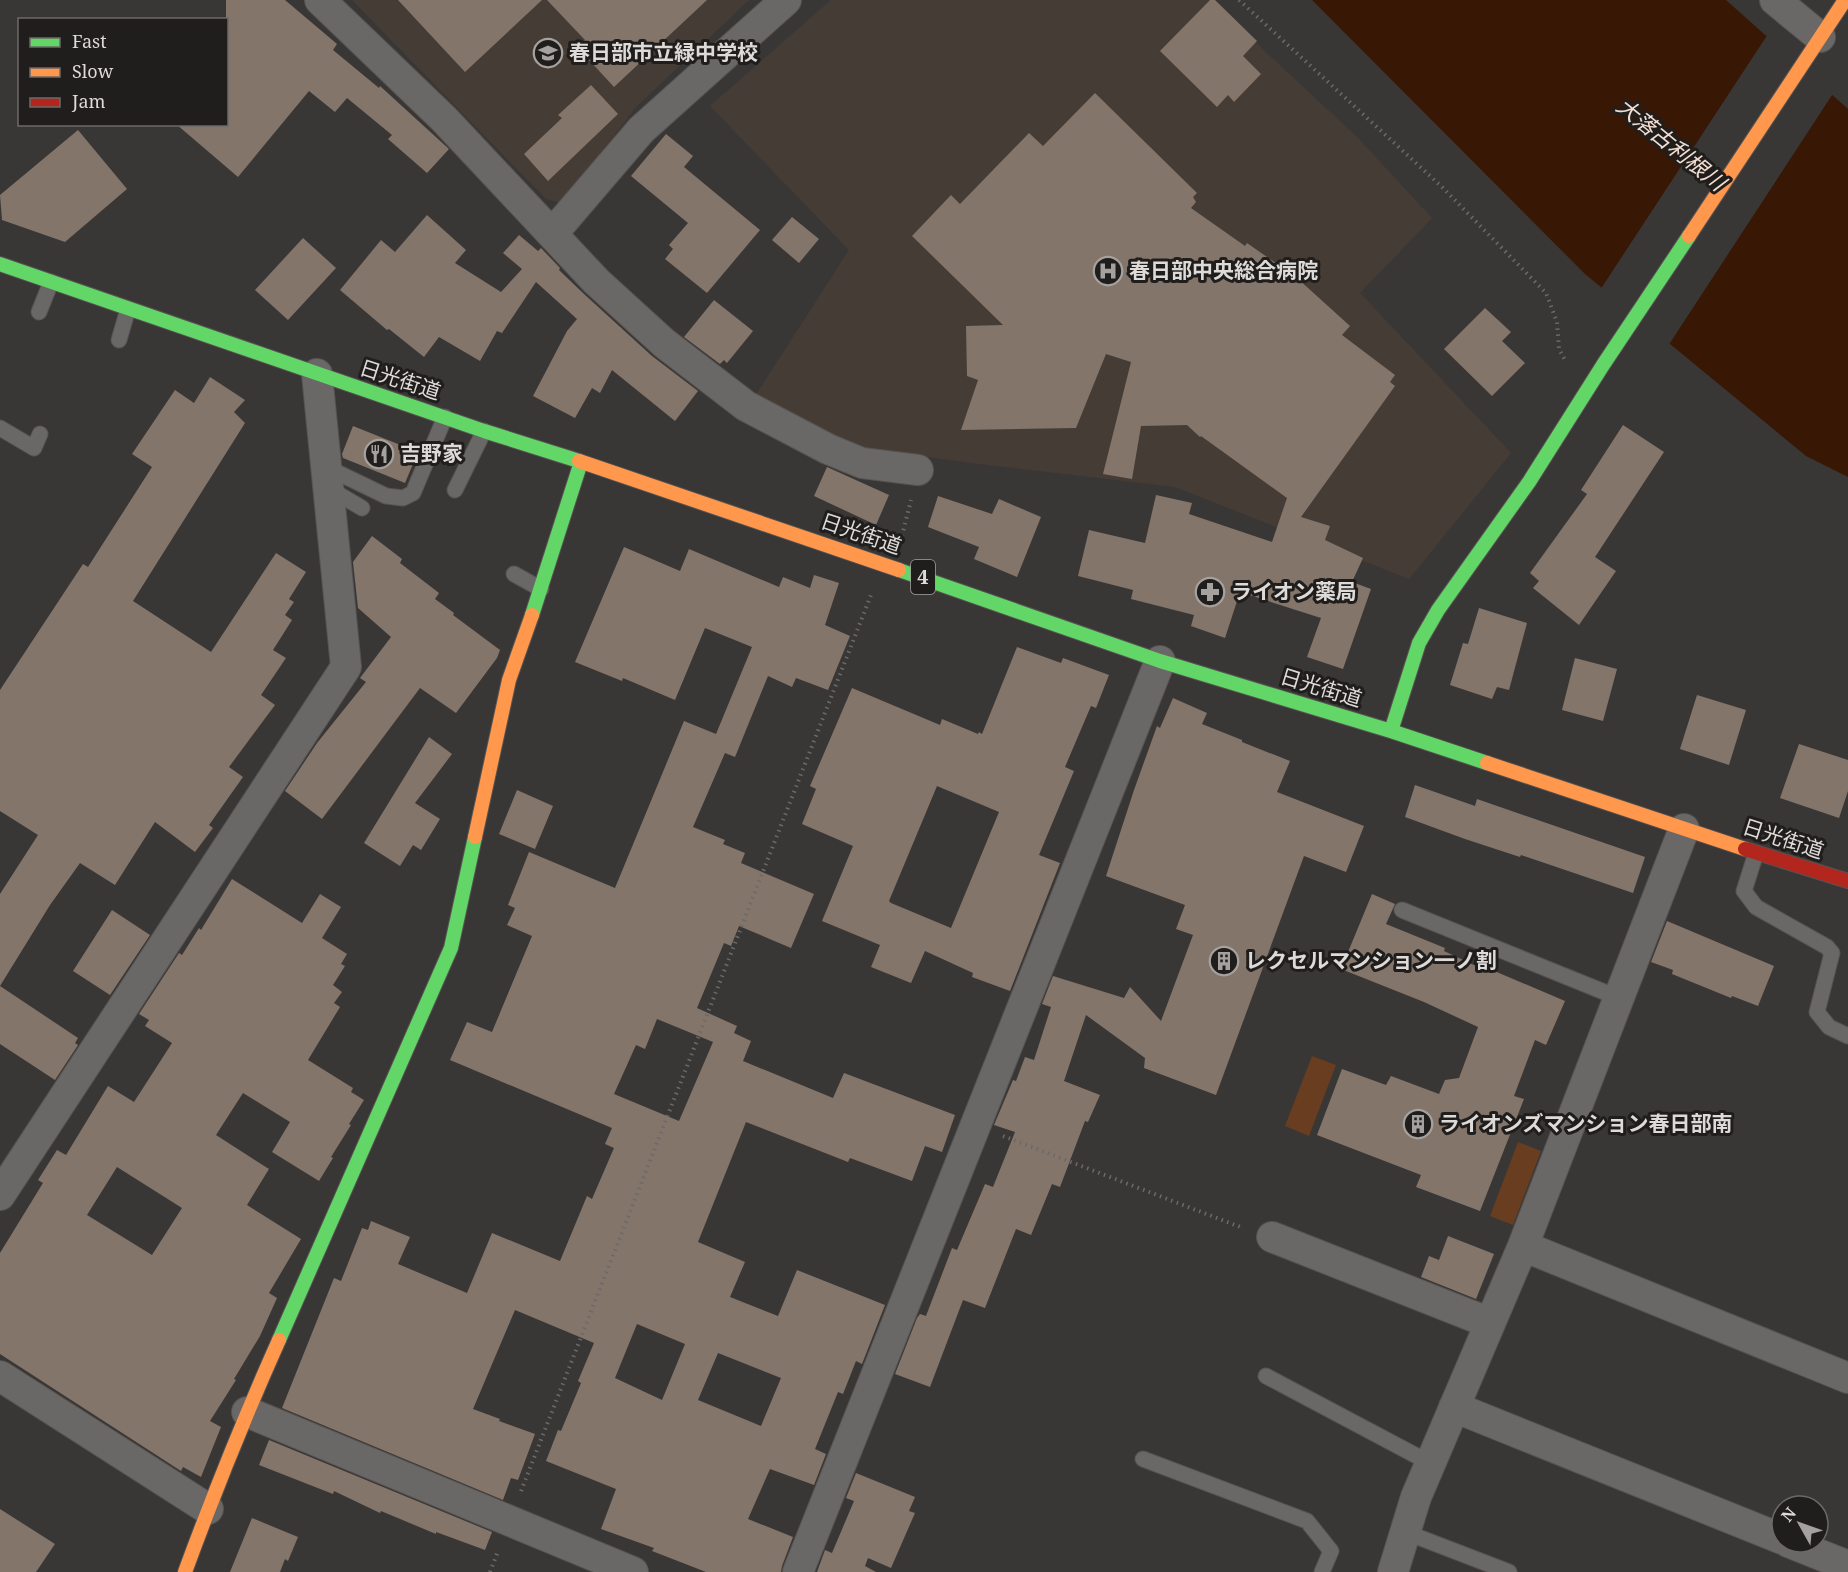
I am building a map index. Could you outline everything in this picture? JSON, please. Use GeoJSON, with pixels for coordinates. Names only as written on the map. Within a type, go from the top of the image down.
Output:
{"type":"FeatureCollection","features":[{"type":"Feature","properties":{"kind":"main road"},"geometry":{"type":"LineString","coordinates":[[1390,731],[1419,643],[1438,610],[1529,482],[1603,365],[1845,0]]}},
{"type":"Feature","properties":{"kind":"main road","name":"日光街道"},"geometry":{"type":"LineString","coordinates":[[0,264],[484,431],[883,564],[1160,661],[1390,731],[1756,853],[1848,881]]}},
{"type":"Feature","properties":{"kind":"main road"},"geometry":{"type":"LineString","coordinates":[[185,1572],[247,1412],[451,948],[509,680],[541,589],[581,462]]}},
{"type":"Feature","properties":{"kind":"street"},"geometry":{"type":"LineString","coordinates":[[320,0],[444,119],[596,281],[664,343],[746,406],[828,449],[862,463],[918,470]]}},
{"type":"Feature","properties":{"kind":"street"},"geometry":{"type":"LineString","coordinates":[[552,234],[641,130],[786,0]]}},
{"type":"Feature","properties":{"kind":"street"},"geometry":{"type":"LineString","coordinates":[[1775,0],[1820,37]]}},
{"type":"Feature","properties":{"kind":"street"},"geometry":{"type":"LineString","coordinates":[[0,1195],[346,667],[317,374]]}},
{"type":"Feature","properties":{"kind":"street"},"geometry":{"type":"LineString","coordinates":[[798,1572],[1160,661]]}},
{"type":"Feature","properties":{"kind":"street"},"geometry":{"type":"LineString","coordinates":[[1393,1572],[1416,1497],[1523,1246],[1684,829]]}},
{"type":"Feature","properties":{"kind":"street"},"geometry":{"type":"LineString","coordinates":[[1272,1237],[1490,1323]]}},
{"type":"Feature","properties":{"kind":"street"},"geometry":{"type":"LineString","coordinates":[[1523,1246],[1848,1378]]}},
{"type":"Feature","properties":{"kind":"street"},"geometry":{"type":"LineString","coordinates":[[0,1376],[208,1509]]}},
{"type":"Feature","properties":{"kind":"street"},"geometry":{"type":"LineString","coordinates":[[1454,1407],[1770,1534]]}},
{"type":"Feature","properties":{"kind":"street"},"geometry":{"type":"LineString","coordinates":[[247,1412],[633,1572]]}},
{"type":"Feature","properties":{"kind":"street"},"geometry":{"type":"LineString","coordinates":[[1818,1554],[1848,1566]]}},
{"type":"Feature","properties":{"kind":"lane"},"geometry":{"type":"LineString","coordinates":[[39,312],[51,282]]}},
{"type":"Feature","properties":{"kind":"lane"},"geometry":{"type":"LineString","coordinates":[[118,340],[128,309]]}},
{"type":"Feature","properties":{"kind":"lane"},"geometry":{"type":"LineString","coordinates":[[327,477],[386,496],[403,498],[413,493],[445,417]]}},
{"type":"Feature","properties":{"kind":"lane"},"geometry":{"type":"LineString","coordinates":[[0,428],[34,448],[40,434]]}},
{"type":"Feature","properties":{"kind":"lane"},"geometry":{"type":"LineString","coordinates":[[455,490],[484,431]]}},
{"type":"Feature","properties":{"kind":"lane"},"geometry":{"type":"LineString","coordinates":[[327,477],[362,508]]}},
{"type":"Feature","properties":{"kind":"lane"},"geometry":{"type":"LineString","coordinates":[[514,573],[541,589]]}},
{"type":"Feature","properties":{"kind":"lane"},"geometry":{"type":"LineString","coordinates":[[1756,853],[1744,891],[1756,907],[1827,947],[1832,953],[1817,1012],[1829,1027],[1848,1036]]}},
{"type":"Feature","properties":{"kind":"lane"},"geometry":{"type":"LineString","coordinates":[[1402,910],[1619,998]]}},
{"type":"Feature","properties":{"kind":"lane"},"geometry":{"type":"LineString","coordinates":[[1266,1376],[1430,1463]]}},
{"type":"Feature","properties":{"kind":"lane"},"geometry":{"type":"LineString","coordinates":[[1143,1459],[1307,1521],[1331,1551],[1322,1572]]}},
{"type":"Feature","properties":{"kind":"lane"},"geometry":{"type":"LineString","coordinates":[[1405,1532],[1509,1572]]}},
{"type":"Feature","properties":{"kind":"path"},"geometry":{"type":"LineString","coordinates":[[1239,0],[1442,188],[1546,293],[1557,322],[1559,349],[1566,362]]}},
{"type":"Feature","properties":{"kind":"path"},"geometry":{"type":"LineString","coordinates":[[900,545],[918,470]]}},
{"type":"Feature","properties":{"kind":"path"},"geometry":{"type":"LineString","coordinates":[[510,1521],[883,564]]}},
{"type":"Feature","properties":{"kind":"path"},"geometry":{"type":"LineString","coordinates":[[975,1125],[1257,1234],[1272,1237]]}},
{"type":"Feature","properties":{"kind":"shaded area","name":"春日部市立緑中学校"},"geometry":{"type":"Polygon","coordinates":[[[352,0],[749,0],[636,107],[562,203],[546,199],[352,0]]]}},
{"type":"Feature","properties":{"kind":"shaded area","name":"春日部中央総合病院"},"geometry":{"type":"Polygon","coordinates":[[[831,0],[1210,0],[1358,138],[1432,218],[1360,293],[1511,453],[1409,579],[1175,487],[971,463],[853,446],[750,404],[849,250],[710,106],[831,0]]]}},
{"type":"Feature","properties":{"kind":"shaded area"},"geometry":{"type":"Polygon","coordinates":[[[1312,1056],[1336,1065],[1309,1136],[1285,1126],[1312,1056]]]}},
{"type":"Feature","properties":{"kind":"shaded area"},"geometry":{"type":"Polygon","coordinates":[[[1518,1142],[1541,1151],[1513,1225],[1490,1216],[1518,1142]]]}},
{"type":"Feature","properties":{"kind":"water","name":"大落古利根川"},"geometry":{"type":"Polygon","coordinates":[[[1312,0],[1726,0],[1848,109],[1848,477],[1806,456],[1585,274],[1312,0]]]}},
{"type":"Feature","properties":{"kind":"pier"},"geometry":{"type":"Polygon","coordinates":[[[1768,34],[1834,92],[1668,346],[1600,290],[1768,34]]]}},
{"type":"Feature","properties":{"kind":"building"},"geometry":{"type":"Polygon","coordinates":[[[226,0],[285,0],[337,44],[333,50],[379,88],[380,86],[449,149],[427,173],[388,139],[392,135],[347,98],[335,112],[309,91],[238,177],[178,126],[228,126],[228,18],[226,18],[226,0]]]}},
{"type":"Feature","properties":{"kind":"building"},"geometry":{"type":"Polygon","coordinates":[[[398,0],[542,0],[465,72],[398,0]]]}},
{"type":"Feature","properties":{"kind":"building"},"geometry":{"type":"Polygon","coordinates":[[[547,0],[707,0],[614,87],[577,47],[585,40],[547,0]]]}},
{"type":"Feature","properties":{"kind":"building"},"geometry":{"type":"Polygon","coordinates":[[[1210,0],[1215,0],[1257,41],[1243,56],[1261,74],[1234,102],[1228,95],[1217,107],[1160,51],[1210,0]]]}},
{"type":"Feature","properties":{"kind":"building"},"geometry":{"type":"Polygon","coordinates":[[[591,85],[618,114],[548,181],[524,154],[562,118],[558,115],[591,85]]]}},
{"type":"Feature","properties":{"kind":"building"},"geometry":{"type":"Polygon","coordinates":[[[1095,93],[1197,193],[1193,197],[1196,202],[1191,208],[1245,246],[1247,243],[1297,278],[1350,326],[1342,335],[1395,375],[1390,382],[1395,386],[1301,517],[1330,526],[1325,540],[1363,558],[1352,582],[1371,589],[1343,669],[1307,657],[1321,618],[1240,592],[1225,638],[1191,626],[1194,615],[1131,599],[1133,590],[1078,576],[1089,530],[1145,543],[1156,495],[1192,503],[1189,514],[1272,542],[1287,498],[1200,437],[1187,425],[1141,426],[1132,479],[1103,474],[1131,362],[1106,354],[1076,428],[961,430],[978,380],[967,376],[966,326],[1003,325],[912,236],[951,195],[960,204],[1029,133],[1043,146],[1095,93]]]}},
{"type":"Feature","properties":{"kind":"building"},"geometry":{"type":"Polygon","coordinates":[[[78,130],[127,189],[65,242],[2,220],[0,195],[78,130]]]}},
{"type":"Feature","properties":{"kind":"building"},"geometry":{"type":"Polygon","coordinates":[[[666,134],[693,156],[684,167],[760,230],[707,293],[665,259],[673,249],[669,245],[688,223],[631,176],[666,134]]]}},
{"type":"Feature","properties":{"kind":"building"},"geometry":{"type":"Polygon","coordinates":[[[427,215],[466,250],[455,263],[501,292],[522,269],[503,253],[519,235],[538,251],[541,248],[560,268],[559,270],[652,356],[698,391],[675,421],[612,370],[600,393],[592,388],[575,418],[533,396],[567,331],[577,319],[536,282],[502,333],[497,331],[480,361],[439,337],[424,357],[389,329],[387,330],[340,290],[381,240],[395,252],[427,215]]]}},
{"type":"Feature","properties":{"kind":"building"},"geometry":{"type":"Polygon","coordinates":[[[792,217],[819,239],[799,263],[772,240],[792,217]]]}},
{"type":"Feature","properties":{"kind":"building"},"geometry":{"type":"Polygon","coordinates":[[[303,238],[336,268],[288,320],[255,290],[303,238]]]}},
{"type":"Feature","properties":{"kind":"building"},"geometry":{"type":"Polygon","coordinates":[[[714,300],[753,331],[727,363],[724,360],[720,364],[684,337],[714,300]]]}},
{"type":"Feature","properties":{"kind":"building"},"geometry":{"type":"Polygon","coordinates":[[[1485,308],[1511,332],[1502,341],[1525,363],[1492,396],[1444,349],[1485,308]]]}},
{"type":"Feature","properties":{"kind":"building"},"geometry":{"type":"Polygon","coordinates":[[[210,377],[245,400],[234,412],[245,423],[133,601],[211,652],[276,553],[306,572],[289,599],[294,602],[285,615],[292,620],[273,650],[286,658],[261,695],[275,705],[229,767],[243,777],[209,825],[213,828],[195,852],[155,822],[115,885],[80,863],[50,905],[0,986],[0,894],[38,835],[0,811],[0,690],[83,564],[88,567],[152,467],[132,454],[175,390],[194,403],[210,377]]]}},
{"type":"Feature","properties":{"kind":"building"},"geometry":{"type":"Polygon","coordinates":[[[1623,425],[1664,452],[1595,557],[1616,571],[1579,625],[1533,588],[1539,581],[1530,573],[1587,494],[1581,490],[1623,425]]]}},
{"type":"Feature","properties":{"kind":"building","name":"吉野家"},"geometry":{"type":"Polygon","coordinates":[[[353,426],[418,452],[405,483],[343,458],[342,454],[353,426]]]}},
{"type":"Feature","properties":{"kind":"building"},"geometry":{"type":"Polygon","coordinates":[[[827,467],[889,495],[876,525],[814,496],[827,467]]]}},
{"type":"Feature","properties":{"kind":"building"},"geometry":{"type":"Polygon","coordinates":[[[938,496],[992,514],[999,499],[1041,517],[1017,577],[974,559],[979,547],[928,527],[938,496]]]}},
{"type":"Feature","properties":{"kind":"building"},"geometry":{"type":"Polygon","coordinates":[[[372,536],[402,559],[400,563],[439,593],[435,599],[500,650],[497,658],[456,713],[420,688],[322,819],[285,791],[317,743],[366,682],[360,678],[391,637],[358,608],[353,562],[372,536]]]}},
{"type":"Feature","properties":{"kind":"building"},"geometry":{"type":"Polygon","coordinates":[[[624,547],[680,571],[689,549],[779,587],[783,577],[810,588],[814,575],[839,583],[825,625],[850,636],[828,690],[796,678],[792,687],[768,676],[735,757],[725,753],[693,827],[725,840],[723,844],[745,853],[741,863],[814,894],[791,948],[739,926],[731,946],[724,943],[697,1008],[737,1026],[734,1033],[751,1041],[743,1061],[833,1098],[844,1073],[955,1115],[942,1152],[925,1146],[912,1181],[850,1158],[848,1162],[746,1122],[698,1242],[745,1262],[730,1297],[778,1316],[797,1270],[885,1305],[862,1364],[856,1361],[843,1394],[838,1392],[815,1449],[826,1454],[814,1485],[770,1469],[748,1519],[793,1537],[781,1572],[706,1572],[652,1551],[654,1548],[601,1529],[616,1489],[546,1461],[581,1383],[578,1381],[594,1343],[515,1310],[473,1409],[535,1434],[518,1480],[511,1478],[503,1500],[282,1408],[334,1278],[341,1281],[362,1228],[368,1230],[371,1221],[410,1237],[398,1264],[467,1293],[492,1233],[560,1261],[587,1196],[592,1199],[614,1148],[605,1144],[612,1128],[450,1060],[467,1022],[492,1032],[532,936],[507,925],[515,908],[508,905],[529,852],[615,888],[684,721],[716,734],[752,647],[705,628],[675,700],[623,678],[622,681],[575,662],[624,547]],[[657,1019],[645,1049],[636,1045],[614,1094],[679,1121],[713,1042],[657,1019]],[[637,1324],[615,1378],[662,1400],[685,1344],[637,1324]],[[718,1353],[698,1400],[761,1426],[781,1378],[718,1353]]]}},
{"type":"Feature","properties":{"kind":"building"},"geometry":{"type":"Polygon","coordinates":[[[1479,608],[1527,623],[1509,690],[1497,687],[1492,699],[1450,685],[1463,643],[1468,644],[1479,608]]]}},
{"type":"Feature","properties":{"kind":"building"},"geometry":{"type":"Polygon","coordinates":[[[1017,647],[1061,663],[1063,658],[1109,675],[1096,708],[1091,706],[1065,767],[1074,771],[1039,855],[1060,863],[1010,991],[972,977],[973,973],[925,951],[911,983],[871,967],[880,945],[822,921],[853,846],[802,824],[816,789],[810,786],[852,688],[940,725],[942,719],[982,734],[1017,647]],[[937,786],[889,901],[951,928],[999,812],[937,786]]]}},
{"type":"Feature","properties":{"kind":"building"},"geometry":{"type":"Polygon","coordinates":[[[1575,658],[1617,669],[1603,721],[1562,710],[1575,658]]]}},
{"type":"Feature","properties":{"kind":"building"},"geometry":{"type":"Polygon","coordinates":[[[1697,695],[1746,710],[1729,765],[1680,749],[1697,695]]]}},
{"type":"Feature","properties":{"kind":"building"},"geometry":{"type":"Polygon","coordinates":[[[1173,698],[1207,713],[1202,724],[1290,761],[1277,792],[1364,826],[1346,872],[1304,856],[1216,1095],[1144,1068],[1145,1058],[1086,1015],[1064,1081],[1100,1095],[1088,1122],[1085,1121],[1060,1187],[1052,1184],[1031,1235],[1016,1229],[985,1308],[963,1300],[930,1387],[895,1374],[917,1318],[920,1314],[926,1316],[952,1248],[957,1250],[985,1184],[993,1187],[1015,1132],[994,1125],[1025,1057],[1034,1060],[1051,1007],[1042,1004],[1053,976],[1124,998],[1130,987],[1161,1021],[1193,935],[1176,929],[1185,905],[1106,876],[1157,726],[1160,728],[1173,698]]]}},
{"type":"Feature","properties":{"kind":"building"},"geometry":{"type":"Polygon","coordinates":[[[429,737],[452,754],[415,803],[440,819],[421,850],[413,845],[400,866],[364,843],[429,737]]]}},
{"type":"Feature","properties":{"kind":"building"},"geometry":{"type":"Polygon","coordinates":[[[1799,744],[1848,760],[1848,791],[1839,818],[1780,798],[1799,744]]]}},
{"type":"Feature","properties":{"kind":"building"},"geometry":{"type":"Polygon","coordinates":[[[1415,785],[1475,806],[1477,799],[1645,857],[1633,893],[1521,855],[1520,857],[1465,839],[1405,817],[1415,785]]]}},
{"type":"Feature","properties":{"kind":"building"},"geometry":{"type":"Polygon","coordinates":[[[517,790],[553,806],[535,849],[499,834],[517,790]]]}},
{"type":"Feature","properties":{"kind":"building"},"geometry":{"type":"Polygon","coordinates":[[[232,879],[302,923],[320,894],[341,907],[322,938],[347,954],[341,964],[345,966],[333,985],[342,992],[334,1003],[340,1007],[308,1060],[353,1088],[351,1092],[364,1100],[319,1181],[272,1152],[290,1122],[243,1093],[216,1135],[269,1169],[247,1205],[301,1239],[269,1293],[277,1298],[260,1336],[210,1421],[221,1427],[201,1477],[183,1467],[181,1471],[0,1354],[0,1253],[43,1183],[38,1180],[57,1150],[66,1155],[108,1086],[134,1102],[172,1043],[145,1026],[149,1020],[139,1014],[179,953],[182,955],[199,928],[201,930],[232,879]],[[117,1167],[87,1215],[152,1255],[182,1208],[117,1167]]]}},
{"type":"Feature","properties":{"kind":"building"},"geometry":{"type":"Polygon","coordinates":[[[1372,894],[1395,904],[1386,924],[1445,948],[1444,951],[1491,973],[1492,970],[1565,1001],[1546,1045],[1535,1040],[1514,1096],[1524,1099],[1480,1211],[1416,1187],[1421,1175],[1317,1135],[1342,1069],[1386,1085],[1391,1076],[1439,1094],[1445,1080],[1459,1078],[1478,1027],[1424,1002],[1341,969],[1372,894]]]}},
{"type":"Feature","properties":{"kind":"building"},"geometry":{"type":"Polygon","coordinates":[[[112,910],[150,935],[110,995],[73,971],[112,910]]]}},
{"type":"Feature","properties":{"kind":"building"},"geometry":{"type":"Polygon","coordinates":[[[1667,921],[1774,966],[1758,1006],[1732,996],[1731,998],[1672,974],[1673,970],[1651,962],[1667,921]]]}},
{"type":"Feature","properties":{"kind":"building"},"geometry":{"type":"Polygon","coordinates":[[[0,986],[78,1038],[75,1043],[78,1045],[55,1080],[0,1044],[0,986]]]}},
{"type":"Feature","properties":{"kind":"building"},"geometry":{"type":"Polygon","coordinates":[[[1448,1236],[1494,1254],[1476,1299],[1421,1277],[1429,1256],[1439,1260],[1448,1236]]]}},
{"type":"Feature","properties":{"kind":"building"},"geometry":{"type":"Polygon","coordinates":[[[269,1440],[492,1532],[485,1550],[436,1532],[436,1534],[381,1511],[380,1513],[334,1491],[333,1494],[259,1465],[269,1440]]]}},
{"type":"Feature","properties":{"kind":"building"},"geometry":{"type":"Polygon","coordinates":[[[856,1473],[915,1497],[909,1511],[915,1513],[891,1568],[868,1558],[865,1566],[876,1572],[817,1572],[825,1550],[832,1553],[854,1501],[846,1498],[856,1473]]]}},
{"type":"Feature","properties":{"kind":"building"},"geometry":{"type":"Polygon","coordinates":[[[0,1509],[55,1544],[36,1572],[0,1572],[0,1509]]]}},
{"type":"Feature","properties":{"kind":"building"},"geometry":{"type":"Polygon","coordinates":[[[252,1518],[298,1537],[288,1561],[285,1559],[280,1572],[230,1572],[252,1518]]]}},
{"type":"Feature","properties":{"kind":"traffic: fast"},"geometry":{"type":"LineString","coordinates":[[1391,731],[1419,643],[1438,610],[1529,482],[1689,236]]}},
{"type":"Feature","properties":{"kind":"traffic: fast"},"geometry":{"type":"LineString","coordinates":[[0,264],[484,431],[579,461]]}},
{"type":"Feature","properties":{"kind":"traffic: fast"},"geometry":{"type":"LineString","coordinates":[[532,615],[581,462]]}},
{"type":"Feature","properties":{"kind":"traffic: fast"},"geometry":{"type":"LineString","coordinates":[[899,570],[1160,661],[1391,731],[1487,763]]}},
{"type":"Feature","properties":{"kind":"traffic: fast"},"geometry":{"type":"LineString","coordinates":[[279,1340],[451,948],[475,837]]}},
{"type":"Feature","properties":{"kind":"traffic: slow"},"geometry":{"type":"LineString","coordinates":[[1689,236],[1845,0]]}},
{"type":"Feature","properties":{"kind":"traffic: slow"},"geometry":{"type":"LineString","coordinates":[[579,461],[899,570]]}},
{"type":"Feature","properties":{"kind":"traffic: slow"},"geometry":{"type":"LineString","coordinates":[[475,837],[509,680],[532,615]]}},
{"type":"Feature","properties":{"kind":"traffic: slow"},"geometry":{"type":"LineString","coordinates":[[1487,763],[1745,849]]}},
{"type":"Feature","properties":{"kind":"traffic: slow"},"geometry":{"type":"LineString","coordinates":[[185,1572],[230,1455],[279,1340]]}},
{"type":"Feature","properties":{"kind":"traffic: jam"},"geometry":{"type":"LineString","coordinates":[[1745,849],[1848,881]]}},
{"type":"Feature","properties":{"kind":"place","name":"春日部市立緑中学校"},"geometry":{"type":"Point","coordinates":[548,53]}},
{"type":"Feature","properties":{"kind":"place","name":"春日部中央総合病院"},"geometry":{"type":"Point","coordinates":[1108,271]}},
{"type":"Feature","properties":{"kind":"place","name":"吉野家"},"geometry":{"type":"Point","coordinates":[379,454]}},
{"type":"Feature","properties":{"kind":"place","name":"ライオン薬局"},"geometry":{"type":"Point","coordinates":[1210,592]}},
{"type":"Feature","properties":{"kind":"place","name":"レクセルマンション一ノ割"},"geometry":{"type":"Point","coordinates":[1224,961]}},
{"type":"Feature","properties":{"kind":"place","name":"ライオンズマンション春日部南"},"geometry":{"type":"Point","coordinates":[1418,1124]}}]}
